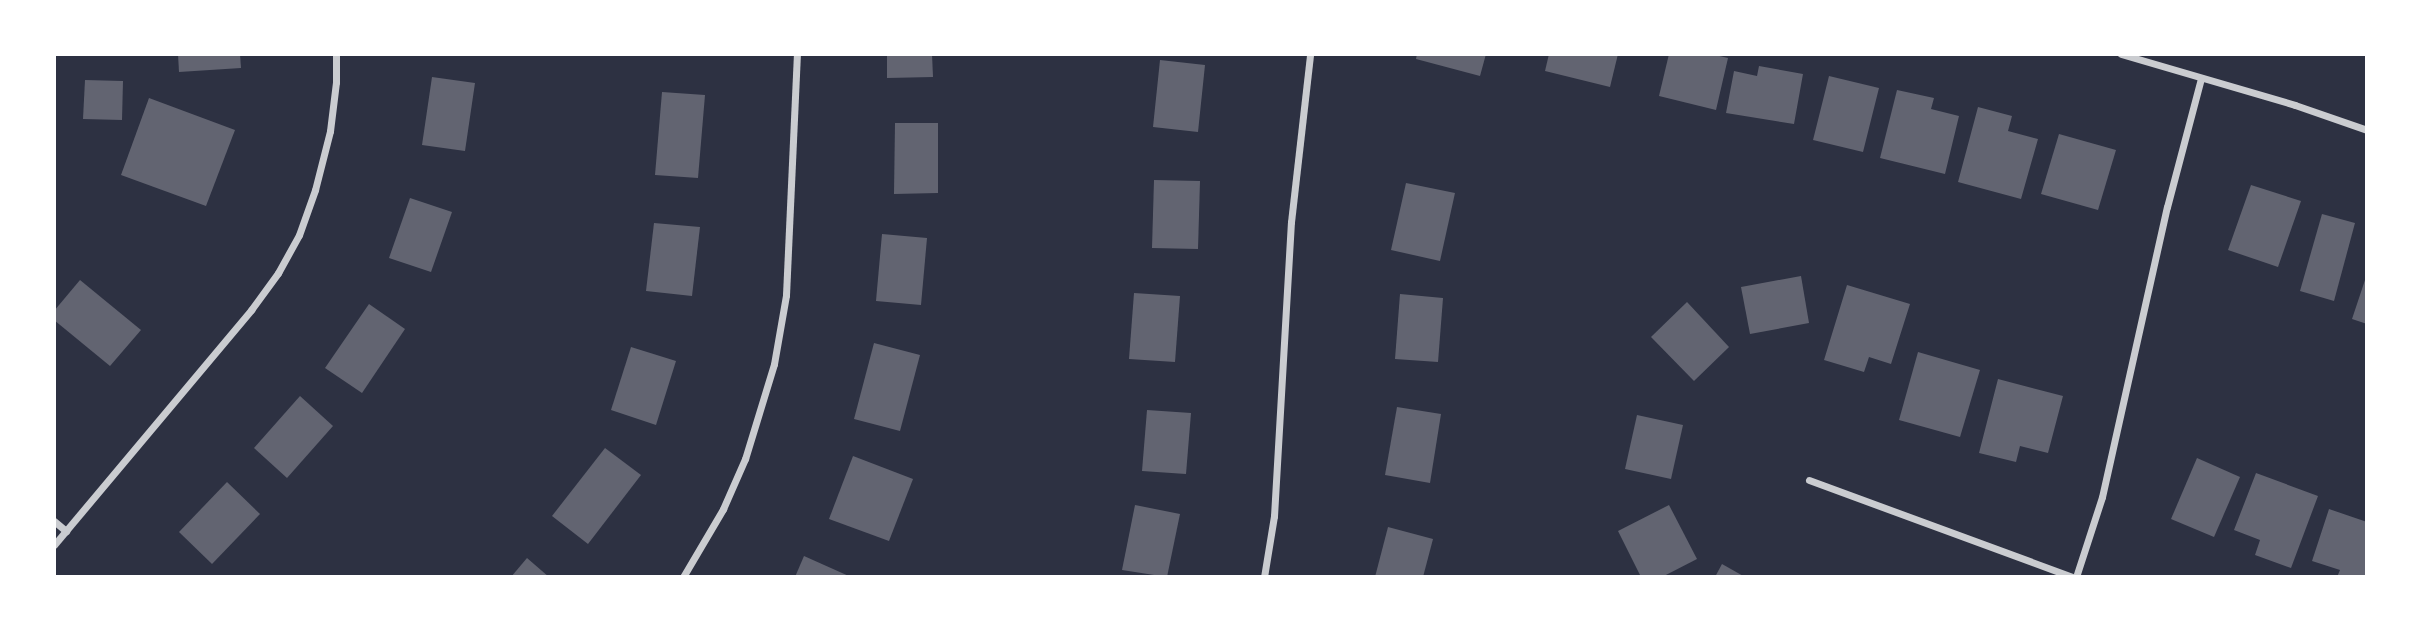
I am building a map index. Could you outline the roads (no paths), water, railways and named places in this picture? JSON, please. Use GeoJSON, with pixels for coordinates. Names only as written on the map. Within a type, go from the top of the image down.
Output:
{"type":"FeatureCollection","features":[{"type":"Feature","properties":{"kind":"street"},"geometry":{"type":"LineString","coordinates":[[54,545],[251,310],[278,272],[299,235],[315,190],[330,131],[336,82],[336,54]]}},
{"type":"Feature","properties":{"kind":"street"},"geometry":{"type":"LineString","coordinates":[[683,577],[723,509],[745,459],[774,364],[786,295],[797,54]]}},
{"type":"Feature","properties":{"kind":"street"},"geometry":{"type":"LineString","coordinates":[[1264,577],[1274,516],[1291,222],[1310,54]]}},
{"type":"Feature","properties":{"kind":"street"},"geometry":{"type":"LineString","coordinates":[[2121,54],[2367,130]]}},
{"type":"Feature","properties":{"kind":"street"},"geometry":{"type":"LineString","coordinates":[[1809,480],[2074,577],[2102,496],[2167,207],[2201,78]]}},
{"type":"Feature","properties":{"kind":"street"},"geometry":{"type":"LineString","coordinates":[[54,521],[66,531]]}}]}
